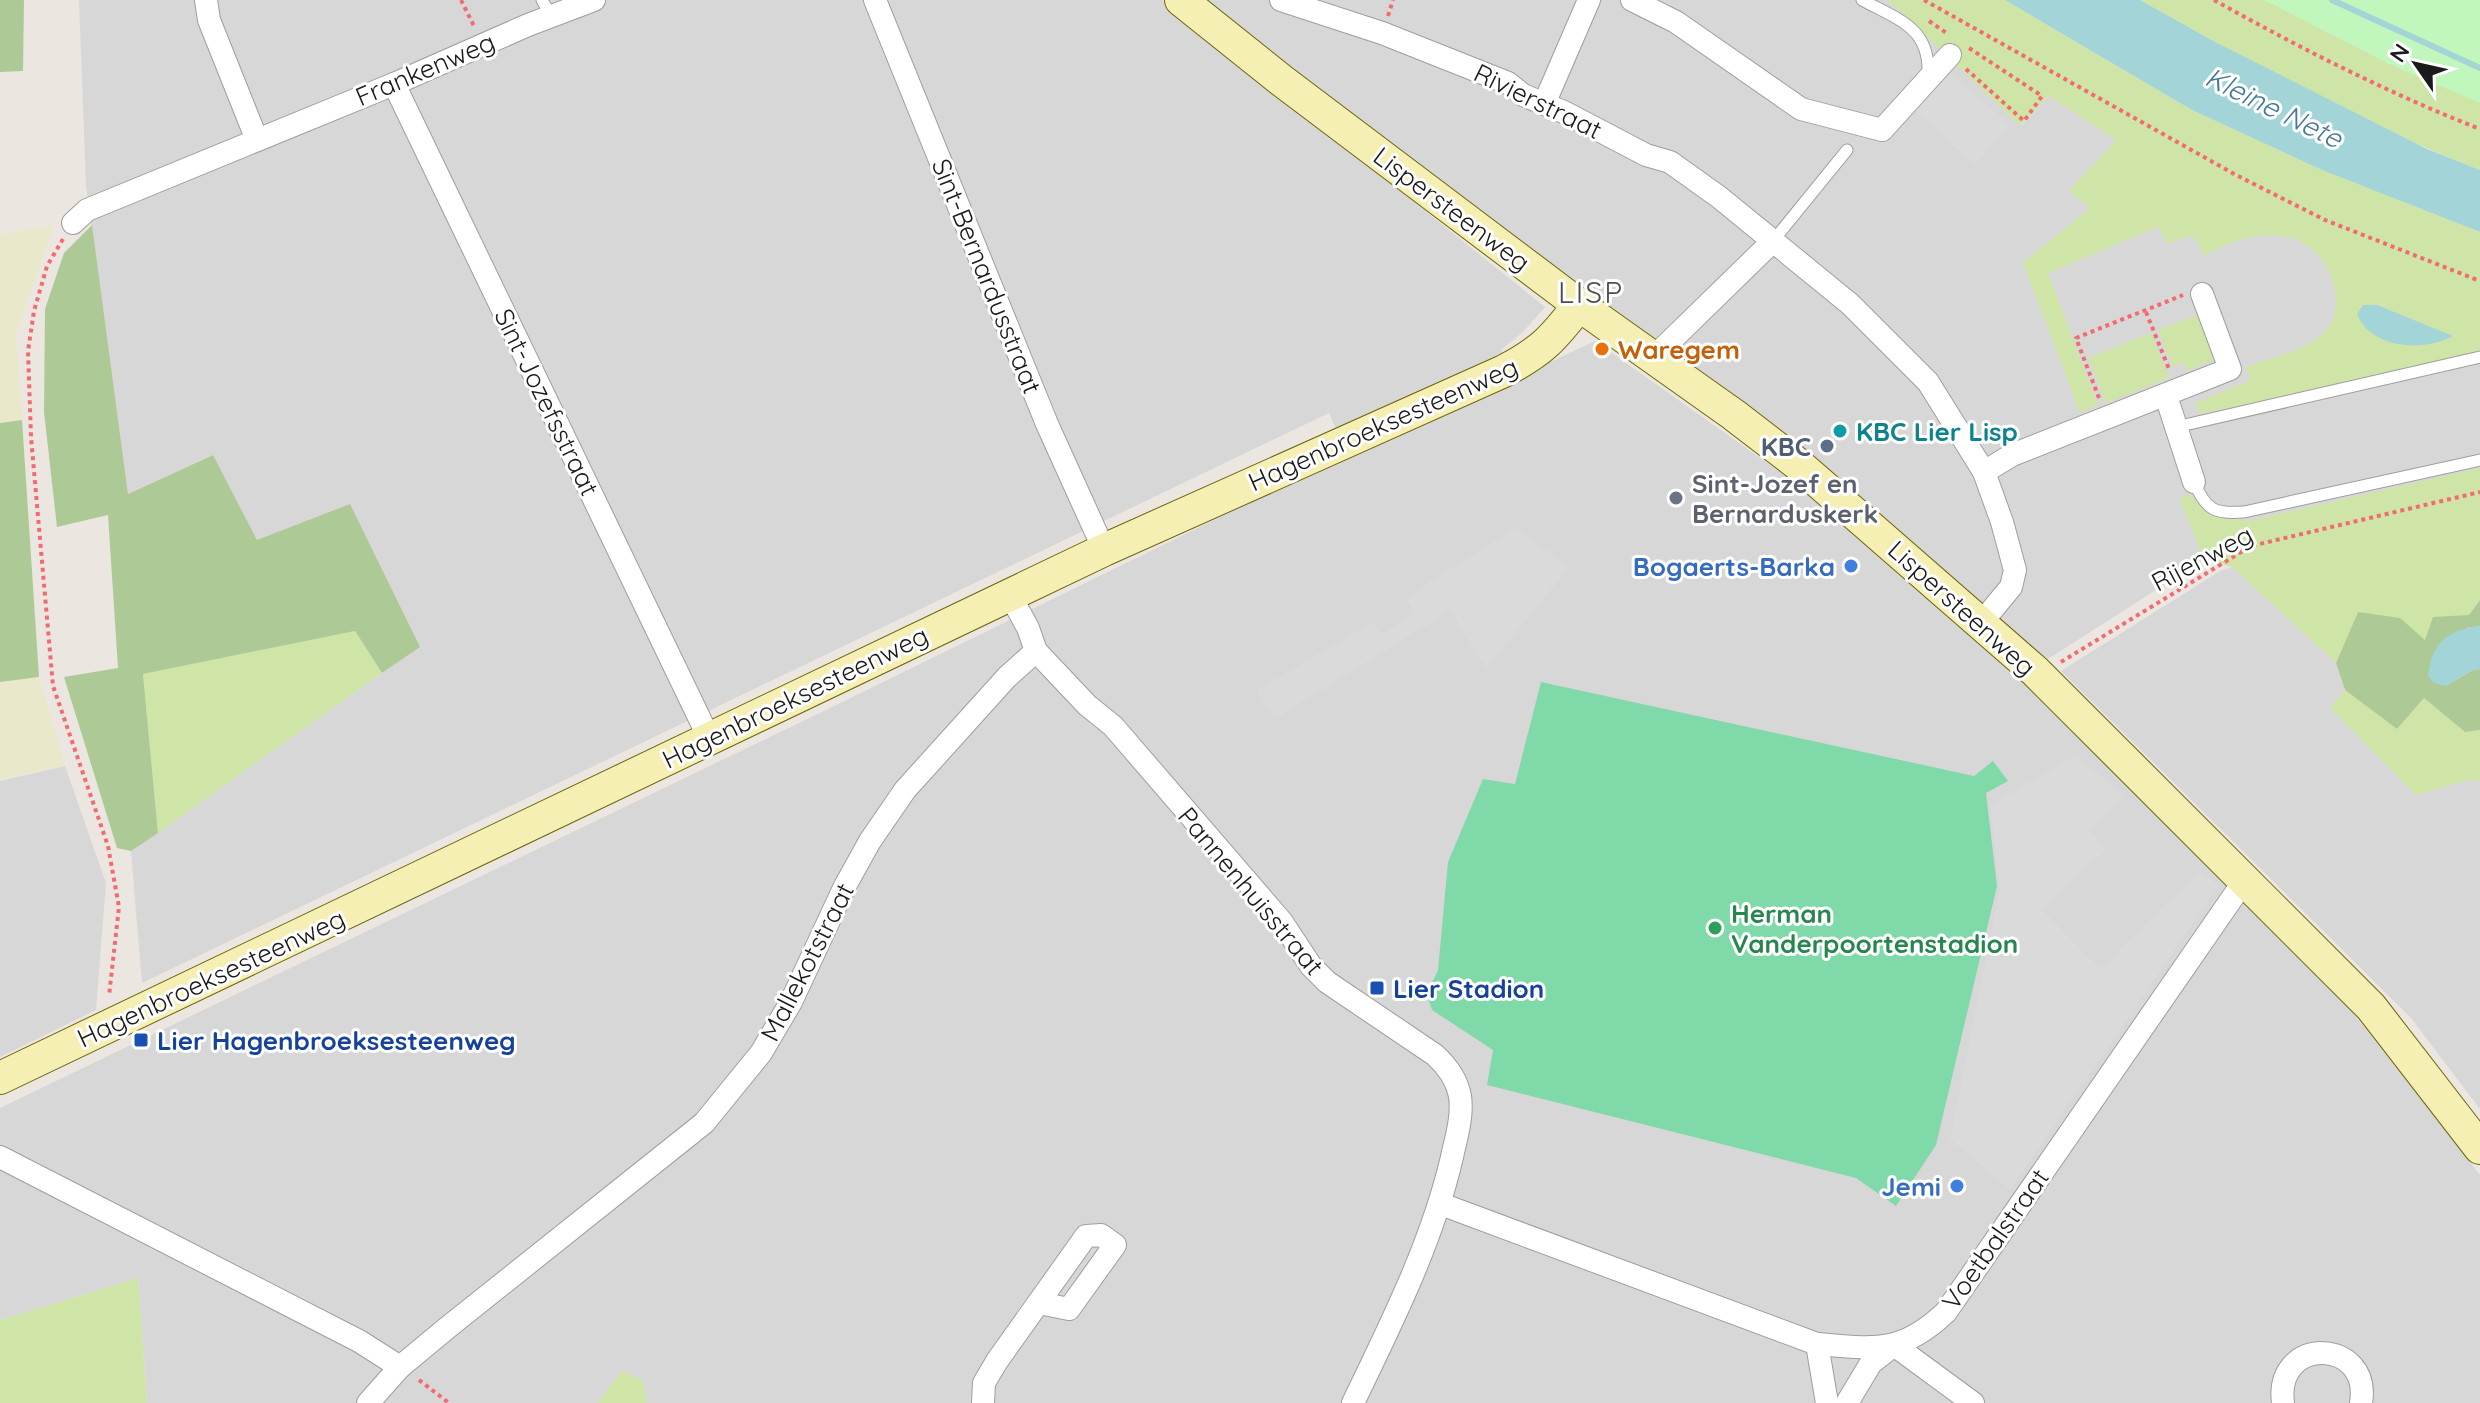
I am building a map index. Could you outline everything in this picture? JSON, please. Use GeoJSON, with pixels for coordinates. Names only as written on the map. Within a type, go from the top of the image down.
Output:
{"type":"FeatureCollection","features":[{"type":"Feature","properties":{"kind":"street"},"geometry":{"type":"LineString","coordinates":[[206,0],[209,20],[257,140]]}},
{"type":"Feature","properties":{"kind":"street","name":"Frankenweg"},"geometry":{"type":"LineString","coordinates":[[73,223],[87,210],[484,44],[546,8],[594,0]]}},
{"type":"Feature","properties":{"kind":"street","name":"Sint-Bernardusstraat"},"geometry":{"type":"LineString","coordinates":[[875,0],[1047,424],[1104,550]]}},
{"type":"Feature","properties":{"kind":"street","name":"Rivierstraat"},"geometry":{"type":"LineString","coordinates":[[1281,0],[1410,44],[1508,83],[1523,95],[1646,155],[1670,162],[1850,304],[1915,368],[1942,401],[1984,472],[2015,570],[2011,587],[1982,622]]}},
{"type":"Feature","properties":{"kind":"street"},"geometry":{"type":"LineString","coordinates":[[1544,104],[1589,0]]}},
{"type":"Feature","properties":{"kind":"street"},"geometry":{"type":"LineString","coordinates":[[1632,0],[1676,22],[1801,109],[1882,130],[1950,55]]}},
{"type":"Feature","properties":{"kind":"street","name":"Lispersteenweg"},"geometry":{"type":"LineString","coordinates":[[1192,3],[1579,305],[1799,465],[1982,622],[2035,671],[2371,1007],[2480,1148]]}},
{"type":"Feature","properties":{"kind":"street","name":"Sint-Jozefsstraat"},"geometry":{"type":"LineString","coordinates":[[394,84],[705,729]]}},
{"type":"Feature","properties":{"kind":"street"},"geometry":{"type":"LineString","coordinates":[[1654,357],[1773,241]]}},
{"type":"Feature","properties":{"kind":"street"},"geometry":{"type":"LineString","coordinates":[[1984,472],[2012,455],[2230,369],[2194,294]]}},
{"type":"Feature","properties":{"kind":"street","name":"Hagenbroeksesteenweg"},"geometry":{"type":"LineString","coordinates":[[0,1078],[705,729],[1010,595],[1504,371],[1534,355],[1579,305]]}},
{"type":"Feature","properties":{"kind":"street"},"geometry":{"type":"LineString","coordinates":[[2171,394],[2176,427],[2194,482]]}},
{"type":"Feature","properties":{"kind":"street","name":"Pannenhuisstraat"},"geometry":{"type":"LineString","coordinates":[[1010,595],[1028,628],[1036,651],[1087,705],[1113,726],[1263,900],[1319,974],[1435,1055],[1447,1066],[1460,1096],[1460,1124],[1441,1204],[1353,1403]]}},
{"type":"Feature","properties":{"kind":"street","name":"Mallekotstraat"},"geometry":{"type":"LineString","coordinates":[[368,1403],[400,1367],[704,1123],[761,1053],[791,1002],[845,886],[870,841],[905,790],[1007,677],[1036,651]]}},
{"type":"Feature","properties":{"kind":"street","name":"Voetbalstraat"},"geometry":{"type":"LineString","coordinates":[[1441,1204],[1817,1344],[1857,1348],[1894,1345],[1918,1336],[1946,1312],[2244,881]]}},
{"type":"Feature","properties":{"kind":"street"},"geometry":{"type":"LineString","coordinates":[[0,1157],[359,1341],[400,1367]]}},
{"type":"Feature","properties":{"kind":"street"},"geometry":{"type":"LineString","coordinates":[[983,1403],[984,1383],[1039,1303]]}},
{"type":"Feature","properties":{"kind":"street"},"geometry":{"type":"LineString","coordinates":[[1817,1344],[1827,1403]]}},
{"type":"Feature","properties":{"kind":"street"},"geometry":{"type":"LineString","coordinates":[[1847,1403],[1871,1363],[1894,1345],[1973,1403]]}},
{"type":"Feature","properties":{"kind":"street"},"geometry":{"type":"LineString","coordinates":[[2283,1403],[2282,1389],[2294,1363],[2309,1354],[2326,1352],[2341,1357],[2353,1366],[2360,1378],[2361,1403]]}},
{"type":"Feature","properties":{"kind":"lane"},"geometry":{"type":"LineString","coordinates":[[1862,0],[1908,25],[1918,34],[1926,46],[1928,79]]}},
{"type":"Feature","properties":{"kind":"lane"},"geometry":{"type":"LineString","coordinates":[[1773,241],[1847,150]]}},
{"type":"Feature","properties":{"kind":"lane"},"geometry":{"type":"LineString","coordinates":[[2176,427],[2480,357]]}},
{"type":"Feature","properties":{"kind":"lane"},"geometry":{"type":"LineString","coordinates":[[2194,482],[2210,509],[2224,514],[2480,460]]}},
{"type":"Feature","properties":{"kind":"path"},"geometry":{"type":"LineString","coordinates":[[461,0],[484,44]]}},
{"type":"Feature","properties":{"kind":"path"},"geometry":{"type":"LineString","coordinates":[[1924,0],[2236,175],[2325,220],[2480,281]]}},
{"type":"Feature","properties":{"kind":"path"},"geometry":{"type":"LineString","coordinates":[[2214,0],[2297,46],[2480,129]]}},
{"type":"Feature","properties":{"kind":"path"},"geometry":{"type":"LineString","coordinates":[[1923,17],[2042,96],[2024,121],[1950,55]]}},
{"type":"Feature","properties":{"kind":"path"},"geometry":{"type":"LineString","coordinates":[[73,223],[47,266],[34,311],[28,351],[30,408],[53,686],[108,846],[119,907],[106,1028]]}},
{"type":"Feature","properties":{"kind":"path"},"geometry":{"type":"LineString","coordinates":[[2107,419],[2076,338],[2194,294]]}},
{"type":"Feature","properties":{"kind":"path"},"geometry":{"type":"LineString","coordinates":[[2146,312],[2171,394]]}},
{"type":"Feature","properties":{"kind":"path","name":"Rijenweg"},"geometry":{"type":"LineString","coordinates":[[2049,669],[2251,546],[2480,492]]}},
{"type":"Feature","properties":{"kind":"path"},"geometry":{"type":"LineString","coordinates":[[400,1367],[449,1403]]}},
{"type":"Feature","properties":{"kind":"shaded area"},"geometry":{"type":"Polygon","coordinates":[[[79,0],[1162,0],[1545,307],[1523,332],[1501,350],[1506,360],[1339,436],[1329,413],[142,983],[131,851],[419,647],[257,540],[212,455],[128,494],[86,185],[79,0]]]}},
{"type":"Feature","properties":{"kind":"shaded area"},"geometry":{"type":"Polygon","coordinates":[[[1200,0],[1886,0],[2021,126],[2049,96],[2116,140],[2480,288],[2480,485],[2226,545],[2045,661],[1200,0]]]}},
{"type":"Feature","properties":{"kind":"shaded area"},"geometry":{"type":"Polygon","coordinates":[[[1948,72],[2010,125],[1975,165],[1914,111],[1948,72]]]}},
{"type":"Feature","properties":{"kind":"shaded area"},"geometry":{"type":"Polygon","coordinates":[[[54,226],[16,332],[22,420],[0,423],[0,234],[54,226]]]}},
{"type":"Feature","properties":{"kind":"shaded area"},"geometry":{"type":"Polygon","coordinates":[[[1595,341],[1811,494],[2076,729],[2350,1009],[2480,1175],[2480,1403],[147,1403],[138,1278],[0,1320],[0,1108],[1222,516],[1595,341]]]}},
{"type":"Feature","properties":{"kind":"shaded area"},"geometry":{"type":"Polygon","coordinates":[[[1516,528],[1569,567],[1487,668],[1450,611],[1274,719],[1256,691],[1373,622],[1381,634],[1415,613],[1408,601],[1428,583],[1516,528]]]}},
{"type":"Feature","properties":{"kind":"shaded area"},"geometry":{"type":"Polygon","coordinates":[[[2232,567],[2336,663],[2345,690],[2331,708],[2465,781],[2480,780],[2480,1109],[2411,1018],[2061,671],[2220,571],[2232,567]]]}},
{"type":"Feature","properties":{"kind":"shaded area"},"geometry":{"type":"Polygon","coordinates":[[[39,677],[65,766],[0,779],[0,682],[39,677]]]}},
{"type":"Feature","properties":{"kind":"shaded area"},"geometry":{"type":"Polygon","coordinates":[[[2077,755],[2124,797],[2090,830],[2106,850],[2041,909],[2100,969],[2200,871],[2218,886],[2010,1190],[1950,1139],[2000,888],[1990,805],[2077,755]]]}},
{"type":"Feature","properties":{"kind":"shaded area"},"geometry":{"type":"Polygon","coordinates":[[[65,766],[106,883],[96,1010],[0,1057],[0,781],[65,766]]]}},
{"type":"Feature","properties":{"kind":"green space"},"geometry":{"type":"Polygon","coordinates":[[[0,0],[24,0],[23,71],[0,72],[0,0]]]}},
{"type":"Feature","properties":{"kind":"green space"},"geometry":{"type":"Polygon","coordinates":[[[1886,0],[2005,0],[2192,110],[2322,170],[2480,232],[2480,352],[2199,414],[2196,403],[2251,380],[2246,367],[2297,349],[2324,332],[2336,307],[2332,278],[2316,253],[2305,243],[2292,238],[2270,235],[2246,238],[2204,256],[2196,240],[2189,236],[2168,244],[2158,227],[2048,273],[2098,405],[2080,413],[2023,263],[2090,208],[2069,191],[2116,140],[2049,96],[2020,126],[1886,0]],[[2377,305],[2363,306],[2373,335],[2403,343],[2423,344],[2452,336],[2377,305]]]}},
{"type":"Feature","properties":{"kind":"green space"},"geometry":{"type":"Polygon","coordinates":[[[2140,0],[2480,0],[2480,170],[2350,112],[2140,0]]]}},
{"type":"Feature","properties":{"kind":"green space"},"geometry":{"type":"Polygon","coordinates":[[[2264,0],[2480,0],[2480,103],[2387,63],[2264,0]]]}},
{"type":"Feature","properties":{"kind":"green space"},"geometry":{"type":"Polygon","coordinates":[[[92,225],[128,494],[213,455],[257,540],[350,504],[420,647],[382,673],[355,631],[143,674],[158,833],[131,851],[117,848],[64,677],[118,668],[108,515],[57,527],[44,412],[45,309],[64,253],[92,225]]]}},
{"type":"Feature","properties":{"kind":"green space"},"geometry":{"type":"Polygon","coordinates":[[[2197,315],[2215,359],[2187,371],[2183,362],[2173,367],[2158,330],[2197,315]]]}},
{"type":"Feature","properties":{"kind":"green space"},"geometry":{"type":"Polygon","coordinates":[[[2151,333],[2169,378],[2106,403],[2088,358],[2151,333]]]}},
{"type":"Feature","properties":{"kind":"green space"},"geometry":{"type":"Polygon","coordinates":[[[22,420],[39,677],[0,682],[0,423],[22,420]]]}},
{"type":"Feature","properties":{"kind":"green space"},"geometry":{"type":"Polygon","coordinates":[[[2480,468],[2480,600],[2469,615],[2425,640],[2358,612],[2336,663],[2232,567],[2204,559],[2179,498],[2189,494],[2210,515],[2248,521],[2480,468]]]}},
{"type":"Feature","properties":{"kind":"green space"},"geometry":{"type":"Polygon","coordinates":[[[2480,600],[2480,626],[2467,628],[2445,686],[2480,669],[2480,730],[2465,732],[2424,698],[2397,729],[2345,690],[2336,663],[2358,612],[2400,618],[2425,640],[2433,617],[2469,615],[2480,600]]]}},
{"type":"Feature","properties":{"kind":"green space"},"geometry":{"type":"Polygon","coordinates":[[[355,631],[382,673],[158,833],[143,674],[355,631]]]}},
{"type":"Feature","properties":{"kind":"green space","name":"Herman Vanderpoortenstadion"},"geometry":{"type":"Polygon","coordinates":[[[1541,682],[1974,776],[1993,761],[2008,781],[1986,793],[1997,886],[1936,1145],[1896,1206],[1856,1178],[1487,1085],[1493,1050],[1432,1010],[1427,994],[1438,970],[1448,862],[1483,779],[1515,784],[1541,682]]]}},
{"type":"Feature","properties":{"kind":"green space"},"geometry":{"type":"Polygon","coordinates":[[[2345,690],[2397,729],[2424,698],[2465,732],[2480,730],[2480,780],[2465,781],[2416,795],[2330,708],[2345,690]]]}},
{"type":"Feature","properties":{"kind":"green space"},"geometry":{"type":"Polygon","coordinates":[[[138,1278],[147,1403],[0,1403],[0,1320],[138,1278]]]}},
{"type":"Feature","properties":{"kind":"green space"},"geometry":{"type":"Polygon","coordinates":[[[622,1371],[643,1380],[647,1403],[597,1403],[622,1371]]]}},
{"type":"Feature","properties":{"kind":"water","name":"Kleine Nete"},"geometry":{"type":"Polygon","coordinates":[[[2005,0],[2140,0],[2217,43],[2427,149],[2480,170],[2480,232],[2322,170],[2192,110],[2005,0]]]}},
{"type":"Feature","properties":{"kind":"water"},"geometry":{"type":"Polygon","coordinates":[[[2363,305],[2377,305],[2453,336],[2427,344],[2386,341],[2364,326],[2357,314],[2363,305]]]}},
{"type":"Feature","properties":{"kind":"water"},"geometry":{"type":"Polygon","coordinates":[[[2480,626],[2480,669],[2445,686],[2434,683],[2428,676],[2438,646],[2459,631],[2480,626]]]}},
{"type":"Feature","properties":{"kind":"waterway"},"geometry":{"type":"LineString","coordinates":[[2332,0],[2480,68]]}},
{"type":"Feature","properties":{"kind":"place","name":"Waregem"},"geometry":{"type":"Point","coordinates":[1602,349]}},
{"type":"Feature","properties":{"kind":"place","name":"KBC Lier Lisp"},"geometry":{"type":"Point","coordinates":[1840,431]}},
{"type":"Feature","properties":{"kind":"place","name":"KBC"},"geometry":{"type":"Point","coordinates":[1827,446]}},
{"type":"Feature","properties":{"kind":"place","name":"Sint-Jozef en Bernarduskerk"},"geometry":{"type":"Point","coordinates":[1676,498]}},
{"type":"Feature","properties":{"kind":"place","name":"Bogaerts-Barka"},"geometry":{"type":"Point","coordinates":[1851,566]}},
{"type":"Feature","properties":{"kind":"place","name":"Herman Vanderpoortenstadion"},"geometry":{"type":"Point","coordinates":[1715,928]}},
{"type":"Feature","properties":{"kind":"place","name":"Lier Stadion"},"geometry":{"type":"Point","coordinates":[1377,988]}},
{"type":"Feature","properties":{"kind":"place","name":"Lier Hagenbroeksesteenweg"},"geometry":{"type":"Point","coordinates":[141,1040]}},
{"type":"Feature","properties":{"kind":"place","name":"Jemi"},"geometry":{"type":"Point","coordinates":[1957,1186]}},
{"type":"Feature","properties":{"kind":"district","name":"LISP"},"geometry":{"type":"Point","coordinates":[1591,292]}}]}
